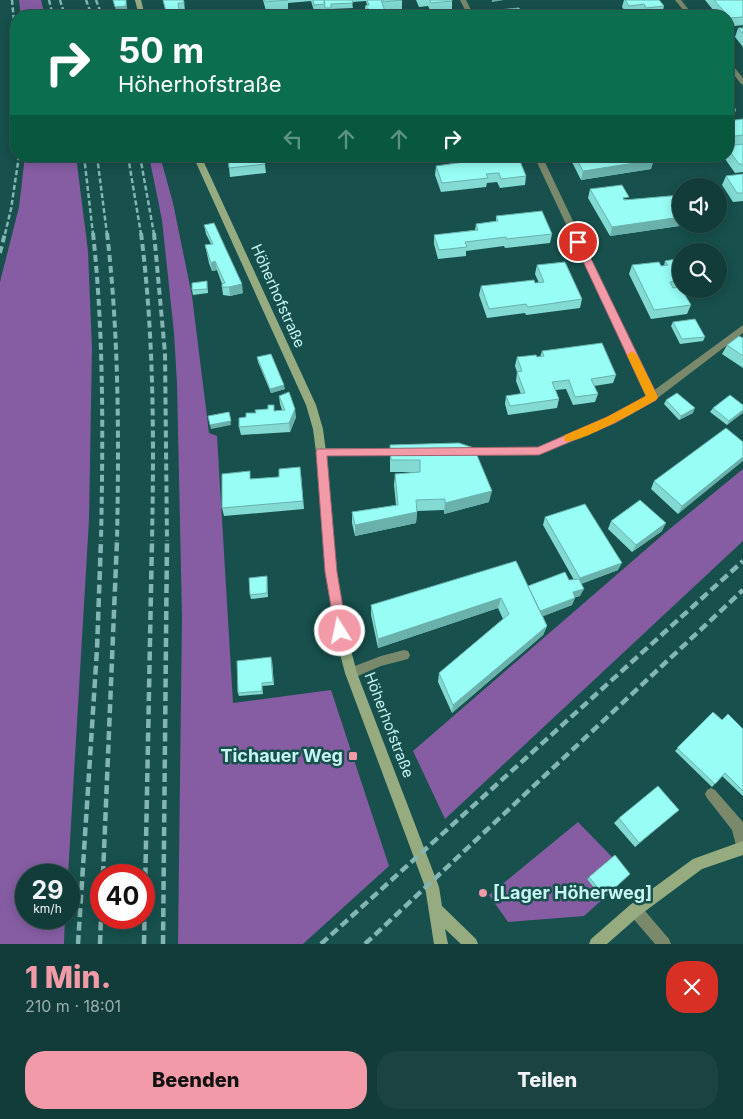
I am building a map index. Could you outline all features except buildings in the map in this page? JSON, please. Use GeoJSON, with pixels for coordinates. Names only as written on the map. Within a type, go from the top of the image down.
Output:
{"type":"FeatureCollection","features":[{"type":"Feature","properties":{"kind":"street"},"geometry":{"type":"LineString","coordinates":[[678,0],[686,10]]}},
{"type":"Feature","properties":{"kind":"street"},"geometry":{"type":"LineString","coordinates":[[734,71],[743,83]]}},
{"type":"Feature","properties":{"kind":"street","name":"Höherhofstraße"},"geometry":{"type":"LineString","coordinates":[[200,162],[311,405],[318,429],[321,452],[332,585],[340,631],[351,673],[432,887],[441,944]]}},
{"type":"Feature","properties":{"kind":"street"},"geometry":{"type":"LineString","coordinates":[[541,162],[652,397]]}},
{"type":"Feature","properties":{"kind":"street"},"geometry":{"type":"LineString","coordinates":[[450,451],[539,451],[611,420],[652,397],[743,328]]}},
{"type":"Feature","properties":{"kind":"street"},"geometry":{"type":"LineString","coordinates":[[321,452],[410,452]]}},
{"type":"Feature","properties":{"kind":"street"},"geometry":{"type":"LineString","coordinates":[[351,673],[381,661],[404,655]]}},
{"type":"Feature","properties":{"kind":"street"},"geometry":{"type":"LineString","coordinates":[[596,944],[635,910],[698,864],[743,848],[738,827],[711,794]]}},
{"type":"Feature","properties":{"kind":"street"},"geometry":{"type":"LineString","coordinates":[[436,910],[472,944]]}},
{"type":"Feature","properties":{"kind":"street"},"geometry":{"type":"LineString","coordinates":[[635,910],[664,944]]}},
{"type":"Feature","properties":{"kind":"shaded area"},"geometry":{"type":"Polygon","coordinates":[[[19,0],[41,0],[44,10],[20,10],[19,0]]]}},
{"type":"Feature","properties":{"kind":"shaded area"},"geometry":{"type":"Polygon","coordinates":[[[24,162],[77,162],[88,251],[92,349],[89,520],[69,864],[15,864],[15,929],[65,929],[64,944],[0,944],[0,282],[19,207],[24,162]]]}},
{"type":"Feature","properties":{"kind":"shaded area"},"geometry":{"type":"Polygon","coordinates":[[[150,162],[162,162],[173,203],[192,296],[209,433],[217,436],[233,703],[331,690],[389,866],[303,944],[178,944],[182,616],[177,383],[174,333],[162,220],[150,162]]]}},
{"type":"Feature","properties":{"kind":"shaded area"},"geometry":{"type":"Polygon","coordinates":[[[743,469],[743,541],[445,819],[413,751],[666,532],[743,469]]]}},
{"type":"Feature","properties":{"kind":"shaded area"},"geometry":{"type":"Polygon","coordinates":[[[578,822],[612,857],[587,879],[603,899],[584,916],[508,922],[489,895],[578,822]]]}},
{"type":"Feature","properties":{"kind":"railway"},"geometry":{"type":"LineString","coordinates":[[12,0],[13,10]]}},
{"type":"Feature","properties":{"kind":"railway"},"geometry":{"type":"LineString","coordinates":[[49,0],[52,10]]}},
{"type":"Feature","properties":{"kind":"railway"},"geometry":{"type":"LineString","coordinates":[[60,0],[63,10]]}},
{"type":"Feature","properties":{"kind":"railway"},"geometry":{"type":"LineString","coordinates":[[86,0],[90,10]]}},
{"type":"Feature","properties":{"kind":"railway"},"geometry":{"type":"LineString","coordinates":[[96,0],[100,10]]}},
{"type":"Feature","properties":{"kind":"railway"},"geometry":{"type":"LineString","coordinates":[[5,234],[18,162]]}},
{"type":"Feature","properties":{"kind":"railway"},"geometry":{"type":"LineString","coordinates":[[85,162],[93,234]]}},
{"type":"Feature","properties":{"kind":"railway"},"geometry":{"type":"LineString","coordinates":[[98,162],[107,234]]}},
{"type":"Feature","properties":{"kind":"railway"},"geometry":{"type":"LineString","coordinates":[[129,162],[141,234]]}},
{"type":"Feature","properties":{"kind":"railway"},"geometry":{"type":"LineString","coordinates":[[141,162],[154,234]]}},
{"type":"Feature","properties":{"kind":"railway"},"geometry":{"type":"LineString","coordinates":[[0,253],[5,233]]}},
{"type":"Feature","properties":{"kind":"railway"},"geometry":{"type":"LineString","coordinates":[[93,233],[101,348],[101,541]]}},
{"type":"Feature","properties":{"kind":"railway"},"geometry":{"type":"LineString","coordinates":[[107,233],[116,348],[117,541]]}},
{"type":"Feature","properties":{"kind":"railway"},"geometry":{"type":"LineString","coordinates":[[141,233],[151,348],[152,541]]}},
{"type":"Feature","properties":{"kind":"railway"},"geometry":{"type":"LineString","coordinates":[[154,233],[165,353],[167,541]]}},
{"type":"Feature","properties":{"kind":"railway"},"geometry":{"type":"LineString","coordinates":[[78,944],[97,649],[101,540]]}},
{"type":"Feature","properties":{"kind":"railway"},"geometry":{"type":"LineString","coordinates":[[103,864],[117,540]]}},
{"type":"Feature","properties":{"kind":"railway"},"geometry":{"type":"LineString","coordinates":[[144,944],[152,540]]}},
{"type":"Feature","properties":{"kind":"railway"},"geometry":{"type":"LineString","coordinates":[[163,944],[167,541]]}},
{"type":"Feature","properties":{"kind":"railway"},"geometry":{"type":"LineString","coordinates":[[321,944],[743,561]]}},
{"type":"Feature","properties":{"kind":"railway"},"geometry":{"type":"LineString","coordinates":[[365,944],[743,590]]}},
{"type":"Feature","properties":{"kind":"railway"},"geometry":{"type":"LineString","coordinates":[[100,944],[101,929]]}},
{"type":"Feature","properties":{"kind":"slow traffic"},"geometry":{"type":"LineString","coordinates":[[569,438],[611,420],[652,397],[632,355]]}},
{"type":"Feature","properties":{"kind":"place","name":"Tichauer Weg"},"geometry":{"type":"Point","coordinates":[353,756]}},
{"type":"Feature","properties":{"kind":"place","name":"[Lager Höherweg]"},"geometry":{"type":"Point","coordinates":[483,893]}},
{"type":"Feature","properties":{"kind":"route"},"geometry":{"type":"LineString","coordinates":[[340,631],[332,585],[321,452],[539,451],[611,420],[652,397],[578,242]]}}]}
